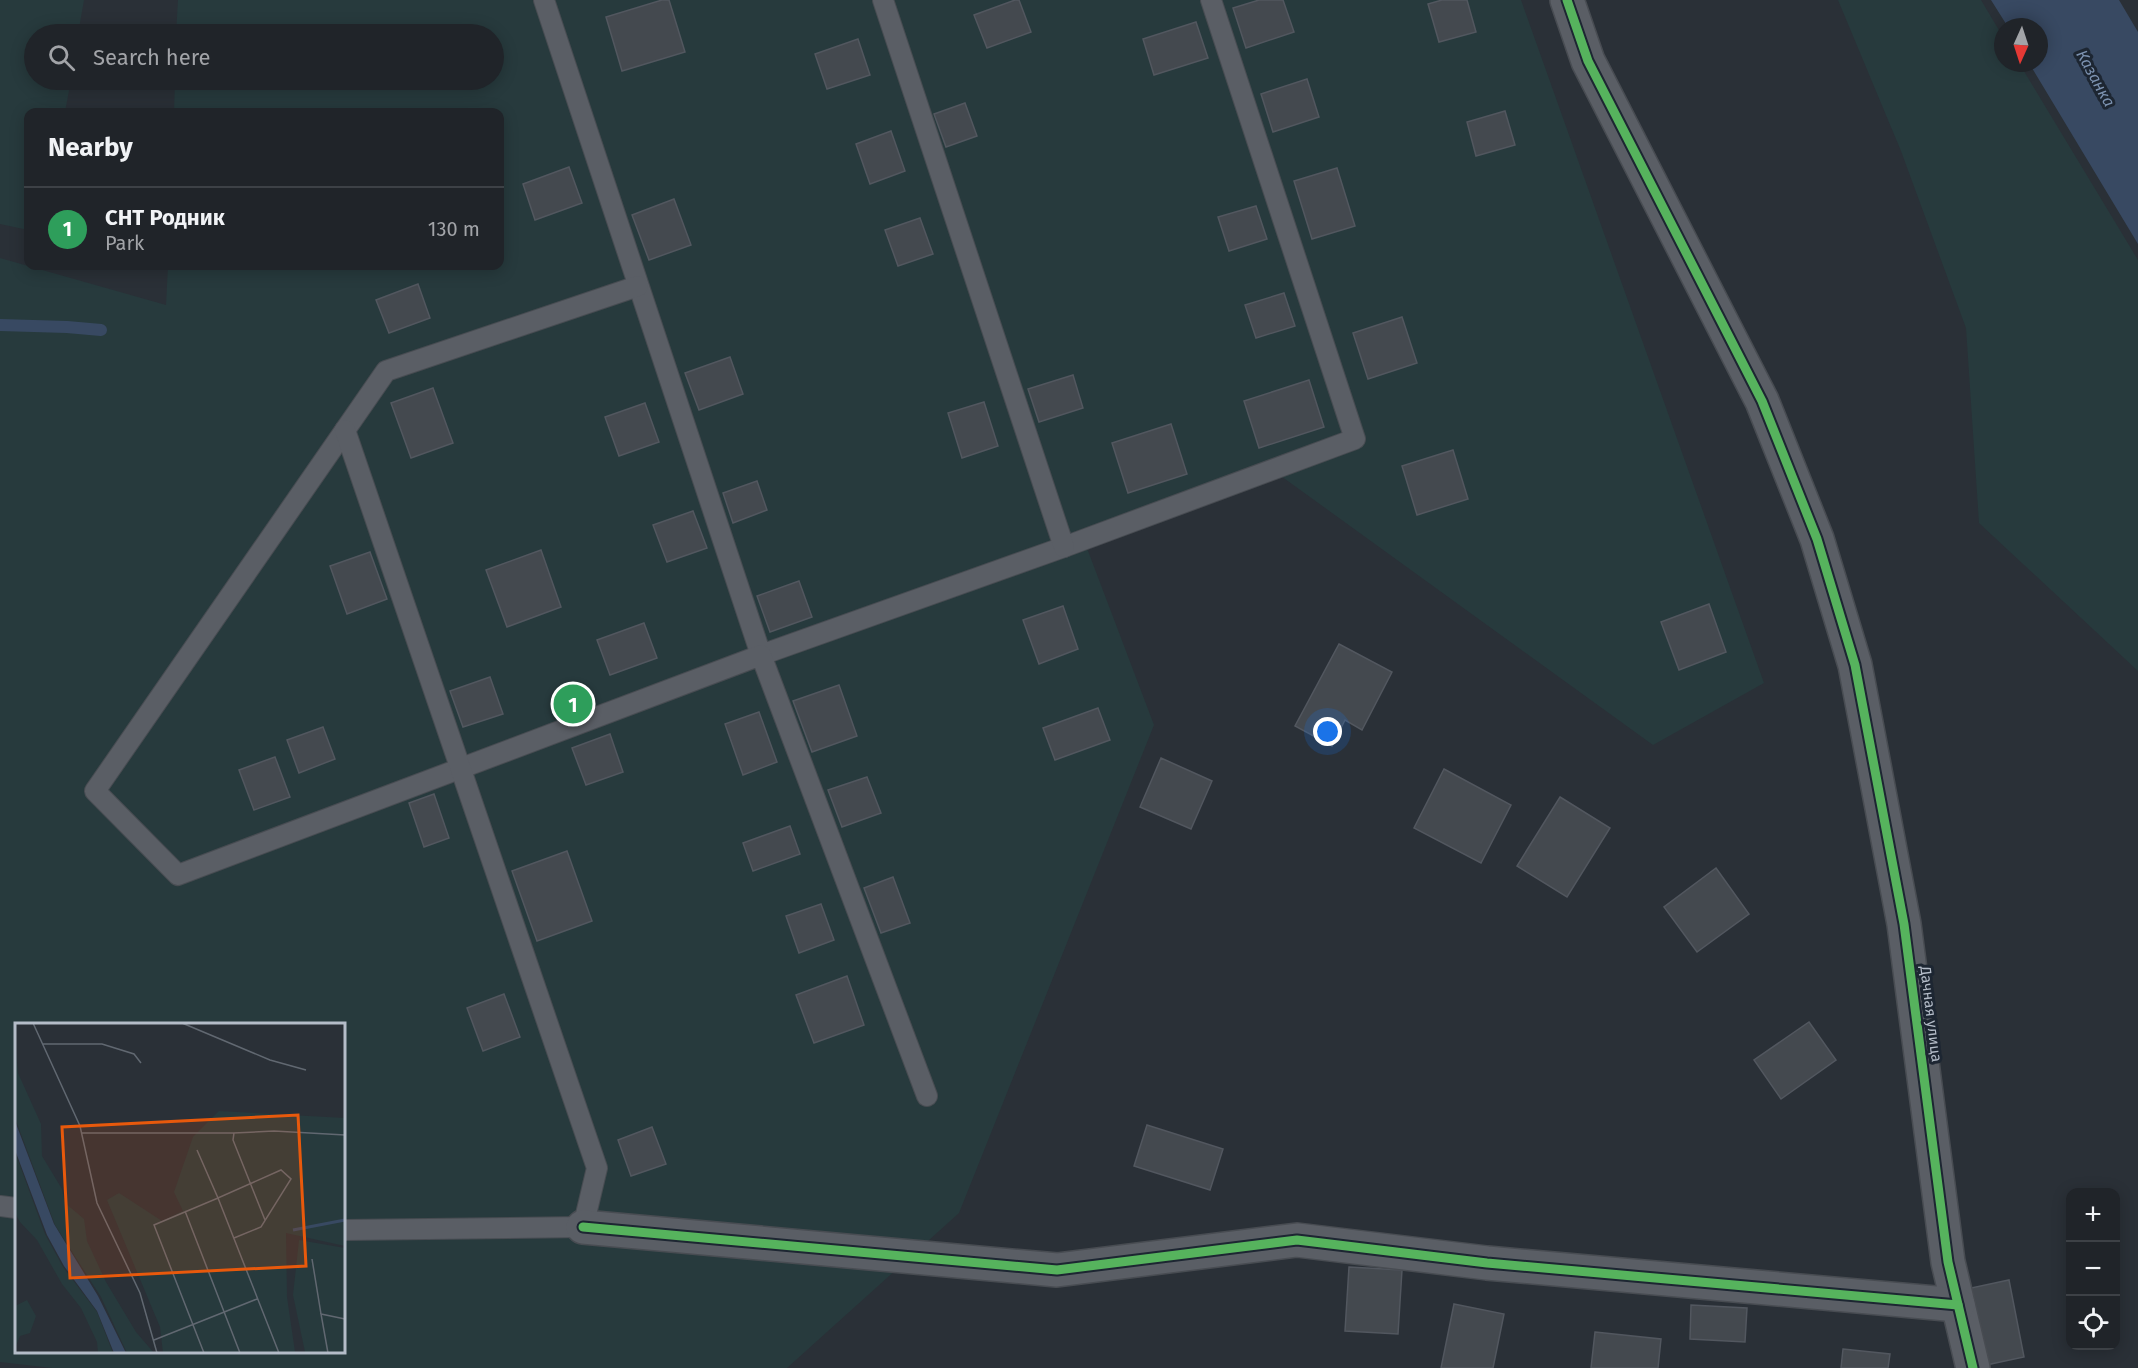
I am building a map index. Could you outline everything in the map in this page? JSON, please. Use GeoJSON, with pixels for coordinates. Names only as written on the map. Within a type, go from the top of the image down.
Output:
{"type":"FeatureCollection","features":[{"type":"Feature","properties":{"kind":"street","name":"Дачная улица"},"geometry":{"type":"LineString","coordinates":[[1567,0],[1588,61],[1762,401],[1817,539],[1855,665],[1904,924],[1948,1262],[1973,1368]]}},
{"type":"Feature","properties":{"kind":"street"},"geometry":{"type":"LineString","coordinates":[[583,1227],[1057,1270],[1297,1240],[1487,1263],[1958,1305]]}},
{"type":"Feature","properties":{"kind":"lane"},"geometry":{"type":"LineString","coordinates":[[544,0],[761,655],[927,1096]]}},
{"type":"Feature","properties":{"kind":"lane"},"geometry":{"type":"LineString","coordinates":[[883,0],[1064,547]]}},
{"type":"Feature","properties":{"kind":"lane"},"geometry":{"type":"LineString","coordinates":[[638,286],[386,371],[95,791],[178,875],[761,655],[1064,547],[1355,439],[1211,0]]}},
{"type":"Feature","properties":{"kind":"lane"},"geometry":{"type":"LineString","coordinates":[[345,430],[597,1168],[583,1227],[345,1230]]}},
{"type":"Feature","properties":{"kind":"lane"},"geometry":{"type":"LineString","coordinates":[[0,1206],[15,1208]]}},
{"type":"Feature","properties":{"kind":"shaded area"},"geometry":{"type":"Polygon","coordinates":[[[0,0],[84,0],[80,24],[24,24],[24,90],[69,90],[66,108],[24,108],[24,229],[0,224],[0,0]]]}},
{"type":"Feature","properties":{"kind":"shaded area"},"geometry":{"type":"Polygon","coordinates":[[[178,0],[1521,0],[1764,683],[1653,745],[1274,471],[1085,543],[1154,725],[959,1213],[787,1368],[52,1368],[0,1362],[0,258],[24,265],[24,270],[42,270],[166,305],[168,270],[504,270],[504,108],[174,108],[175,90],[504,90],[504,24],[177,24],[178,0]]]}},
{"type":"Feature","properties":{"kind":"shaded area"},"geometry":{"type":"Polygon","coordinates":[[[1838,0],[1981,0],[1994,22],[1994,72],[2024,72],[2138,260],[2138,671],[1979,523],[1966,328],[1901,151],[1838,0]]]}},
{"type":"Feature","properties":{"kind":"water","name":"Казанка"},"geometry":{"type":"Polygon","coordinates":[[[1991,0],[2119,0],[2138,32],[2138,244],[2034,72],[2048,72],[2048,18],[2002,18],[1991,0]]]}},
{"type":"Feature","properties":{"kind":"building"},"geometry":{"type":"Polygon","coordinates":[[[662,0],[669,0],[685,52],[622,71],[606,17],[662,0]]]}},
{"type":"Feature","properties":{"kind":"building"},"geometry":{"type":"Polygon","coordinates":[[[1019,0],[1031,32],[987,48],[974,15],[1019,0]]]}},
{"type":"Feature","properties":{"kind":"building"},"geometry":{"type":"Polygon","coordinates":[[[1259,0],[1283,0],[1294,32],[1246,48],[1233,8],[1259,0]]]}},
{"type":"Feature","properties":{"kind":"building"},"geometry":{"type":"Polygon","coordinates":[[[1442,0],[1467,0],[1476,32],[1439,42],[1428,4],[1442,0]]]}},
{"type":"Feature","properties":{"kind":"building"},"geometry":{"type":"Polygon","coordinates":[[[1196,22],[1208,58],[1154,75],[1143,39],[1196,22]]]}},
{"type":"Feature","properties":{"kind":"building"},"geometry":{"type":"Polygon","coordinates":[[[858,39],[870,75],[827,89],[815,54],[858,39]]]}},
{"type":"Feature","properties":{"kind":"building"},"geometry":{"type":"Polygon","coordinates":[[[1307,79],[1319,117],[1273,132],[1261,94],[1307,79]]]}},
{"type":"Feature","properties":{"kind":"building"},"geometry":{"type":"Polygon","coordinates":[[[965,103],[977,136],[946,147],[934,114],[965,103]]]}},
{"type":"Feature","properties":{"kind":"building"},"geometry":{"type":"Polygon","coordinates":[[[1505,111],[1515,145],[1476,156],[1467,122],[1505,111]]]}},
{"type":"Feature","properties":{"kind":"building"},"geometry":{"type":"Polygon","coordinates":[[[891,131],[905,171],[870,184],[856,144],[891,131]]]}},
{"type":"Feature","properties":{"kind":"building"},"geometry":{"type":"Polygon","coordinates":[[[569,167],[582,203],[535,220],[523,184],[569,167]]]}},
{"type":"Feature","properties":{"kind":"building"},"geometry":{"type":"Polygon","coordinates":[[[1337,168],[1355,226],[1312,239],[1294,181],[1337,168]]]}},
{"type":"Feature","properties":{"kind":"building"},"geometry":{"type":"Polygon","coordinates":[[[674,199],[691,245],[649,260],[632,215],[674,199]]]}},
{"type":"Feature","properties":{"kind":"building"},"geometry":{"type":"Polygon","coordinates":[[[1256,206],[1267,239],[1229,251],[1218,217],[1256,206]]]}},
{"type":"Feature","properties":{"kind":"building"},"geometry":{"type":"Polygon","coordinates":[[[920,218],[933,254],[898,266],[885,230],[920,218]]]}},
{"type":"Feature","properties":{"kind":"building"},"geometry":{"type":"Polygon","coordinates":[[[418,284],[430,318],[389,333],[376,300],[418,284]]]}},
{"type":"Feature","properties":{"kind":"building"},"geometry":{"type":"Polygon","coordinates":[[[1284,293],[1295,326],[1256,338],[1245,305],[1284,293]]]}},
{"type":"Feature","properties":{"kind":"building"},"geometry":{"type":"Polygon","coordinates":[[[1402,317],[1417,363],[1368,379],[1353,333],[1402,317]]]}},
{"type":"Feature","properties":{"kind":"building"},"geometry":{"type":"Polygon","coordinates":[[[730,357],[743,394],[699,410],[685,373],[730,357]]]}},
{"type":"Feature","properties":{"kind":"building"},"geometry":{"type":"Polygon","coordinates":[[[1073,375],[1083,408],[1039,422],[1028,389],[1073,375]]]}},
{"type":"Feature","properties":{"kind":"building"},"geometry":{"type":"Polygon","coordinates":[[[1309,380],[1324,427],[1259,448],[1244,401],[1309,380]]]}},
{"type":"Feature","properties":{"kind":"building"},"geometry":{"type":"Polygon","coordinates":[[[433,388],[453,443],[411,458],[391,403],[433,388]]]}},
{"type":"Feature","properties":{"kind":"building"},"geometry":{"type":"Polygon","coordinates":[[[984,402],[998,446],[962,458],[948,413],[984,402]]]}},
{"type":"Feature","properties":{"kind":"building"},"geometry":{"type":"Polygon","coordinates":[[[645,403],[659,442],[619,456],[605,417],[645,403]]]}},
{"type":"Feature","properties":{"kind":"building"},"geometry":{"type":"Polygon","coordinates":[[[1171,424],[1187,474],[1128,493],[1112,443],[1171,424]]]}},
{"type":"Feature","properties":{"kind":"building"},"geometry":{"type":"Polygon","coordinates":[[[1453,450],[1468,499],[1417,515],[1402,466],[1453,450]]]}},
{"type":"Feature","properties":{"kind":"building"},"geometry":{"type":"Polygon","coordinates":[[[757,481],[767,510],[733,523],[723,493],[757,481]]]}},
{"type":"Feature","properties":{"kind":"building"},"geometry":{"type":"Polygon","coordinates":[[[693,511],[707,548],[667,562],[653,525],[693,511]]]}},
{"type":"Feature","properties":{"kind":"building"},"geometry":{"type":"Polygon","coordinates":[[[541,550],[561,607],[507,627],[486,570],[541,550]]]}},
{"type":"Feature","properties":{"kind":"building"},"geometry":{"type":"Polygon","coordinates":[[[370,552],[387,599],[347,614],[330,566],[370,552]]]}},
{"type":"Feature","properties":{"kind":"building"},"geometry":{"type":"Polygon","coordinates":[[[799,581],[812,617],[770,632],[757,596],[799,581]]]}},
{"type":"Feature","properties":{"kind":"building"},"geometry":{"type":"Polygon","coordinates":[[[1709,604],[1726,652],[1679,670],[1661,622],[1709,604]]]}},
{"type":"Feature","properties":{"kind":"building"},"geometry":{"type":"Polygon","coordinates":[[[1063,606],[1078,649],[1039,664],[1023,620],[1063,606]]]}},
{"type":"Feature","properties":{"kind":"building"},"geometry":{"type":"Polygon","coordinates":[[[644,623],[657,658],[610,675],[597,640],[644,623]]]}},
{"type":"Feature","properties":{"kind":"building"},"geometry":{"type":"Polygon","coordinates":[[[1339,644],[1392,672],[1362,730],[1345,720],[1332,746],[1295,726],[1339,644]]]}},
{"type":"Feature","properties":{"kind":"building"},"geometry":{"type":"Polygon","coordinates":[[[490,677],[503,714],[463,727],[450,691],[490,677]]]}},
{"type":"Feature","properties":{"kind":"building"},"geometry":{"type":"Polygon","coordinates":[[[839,685],[857,736],[812,752],[793,701],[839,685]]]}},
{"type":"Feature","properties":{"kind":"building"},"geometry":{"type":"Polygon","coordinates":[[[1098,708],[1110,740],[1055,760],[1043,728],[1098,708]]]}},
{"type":"Feature","properties":{"kind":"building"},"geometry":{"type":"Polygon","coordinates":[[[759,712],[777,762],[743,775],[725,724],[759,712]]]}},
{"type":"Feature","properties":{"kind":"building"},"geometry":{"type":"Polygon","coordinates":[[[323,727],[335,759],[299,773],[287,740],[323,727]]]}},
{"type":"Feature","properties":{"kind":"building"},"geometry":{"type":"Polygon","coordinates":[[[610,734],[623,772],[586,785],[572,748],[610,734]]]}},
{"type":"Feature","properties":{"kind":"building"},"geometry":{"type":"Polygon","coordinates":[[[275,757],[290,797],[254,810],[239,770],[275,757]]]}},
{"type":"Feature","properties":{"kind":"building"},"geometry":{"type":"Polygon","coordinates":[[[1161,758],[1212,781],[1191,829],[1140,807],[1161,758]]]}},
{"type":"Feature","properties":{"kind":"building"},"geometry":{"type":"Polygon","coordinates":[[[1444,769],[1511,805],[1481,863],[1414,828],[1444,769]]]}},
{"type":"Feature","properties":{"kind":"building"},"geometry":{"type":"Polygon","coordinates":[[[867,777],[881,813],[842,827],[828,790],[867,777]]]}},
{"type":"Feature","properties":{"kind":"building"},"geometry":{"type":"Polygon","coordinates":[[[434,794],[449,838],[424,847],[409,803],[434,794]]]}},
{"type":"Feature","properties":{"kind":"building"},"geometry":{"type":"Polygon","coordinates":[[[1560,797],[1610,828],[1567,897],[1517,866],[1560,797]]]}},
{"type":"Feature","properties":{"kind":"building"},"geometry":{"type":"Polygon","coordinates":[[[790,826],[800,854],[753,871],[743,843],[790,826]]]}},
{"type":"Feature","properties":{"kind":"building"},"geometry":{"type":"Polygon","coordinates":[[[567,851],[592,921],[537,941],[512,871],[567,851]]]}},
{"type":"Feature","properties":{"kind":"building"},"geometry":{"type":"Polygon","coordinates":[[[1716,868],[1749,914],[1697,952],[1664,907],[1716,868]]]}},
{"type":"Feature","properties":{"kind":"building"},"geometry":{"type":"Polygon","coordinates":[[[893,877],[910,923],[881,933],[864,888],[893,877]]]}},
{"type":"Feature","properties":{"kind":"building"},"geometry":{"type":"Polygon","coordinates":[[[821,904],[834,940],[799,953],[786,916],[821,904]]]}},
{"type":"Feature","properties":{"kind":"building"},"geometry":{"type":"Polygon","coordinates":[[[847,976],[864,1025],[814,1043],[796,995],[847,976]]]}},
{"type":"Feature","properties":{"kind":"building"},"geometry":{"type":"Polygon","coordinates":[[[504,994],[520,1037],[483,1051],[467,1008],[504,994]]]}},
{"type":"Feature","properties":{"kind":"building"},"geometry":{"type":"Polygon","coordinates":[[[1809,1022],[1836,1060],[1781,1099],[1754,1060],[1809,1022]]]}},
{"type":"Feature","properties":{"kind":"building"},"geometry":{"type":"Polygon","coordinates":[[[1147,1125],[1223,1149],[1210,1190],[1134,1166],[1147,1125]]]}},
{"type":"Feature","properties":{"kind":"building"},"geometry":{"type":"Polygon","coordinates":[[[652,1127],[666,1164],[631,1176],[618,1140],[652,1127]]]}},
{"type":"Feature","properties":{"kind":"building"},"geometry":{"type":"Polygon","coordinates":[[[1349,1267],[1402,1270],[1398,1334],[1345,1331],[1349,1267]]]}},
{"type":"Feature","properties":{"kind":"building"},"geometry":{"type":"Polygon","coordinates":[[[2009,1280],[2024,1357],[1986,1365],[1971,1288],[2009,1280]]]}},
{"type":"Feature","properties":{"kind":"building"},"geometry":{"type":"Polygon","coordinates":[[[1454,1304],[1504,1314],[1493,1368],[1441,1368],[1454,1304]]]}},
{"type":"Feature","properties":{"kind":"building"},"geometry":{"type":"Polygon","coordinates":[[[1691,1305],[1747,1308],[1745,1342],[1690,1339],[1691,1305]]]}},
{"type":"Feature","properties":{"kind":"building"},"geometry":{"type":"Polygon","coordinates":[[[1595,1332],[1661,1339],[1658,1368],[1591,1368],[1595,1332]]]}},
{"type":"Feature","properties":{"kind":"building"},"geometry":{"type":"Polygon","coordinates":[[[1843,1349],[1890,1354],[1888,1368],[1841,1368],[1843,1349]]]}},
{"type":"Feature","properties":{"kind":"waterway"},"geometry":{"type":"LineString","coordinates":[[0,325],[101,330]]}},
{"type":"Feature","properties":{"kind":"cycle path"},"geometry":{"type":"LineString","coordinates":[[1567,0],[1588,61],[1762,401],[1817,539],[1855,665],[1904,924],[1948,1262],[1973,1368]]}},
{"type":"Feature","properties":{"kind":"cycle path"},"geometry":{"type":"LineString","coordinates":[[583,1227],[1057,1270],[1297,1240],[1487,1263],[1958,1305]]}},
{"type":"Feature","properties":{"kind":"place","name":"СНТ Родник"},"geometry":{"type":"Point","coordinates":[573,704]}}]}
